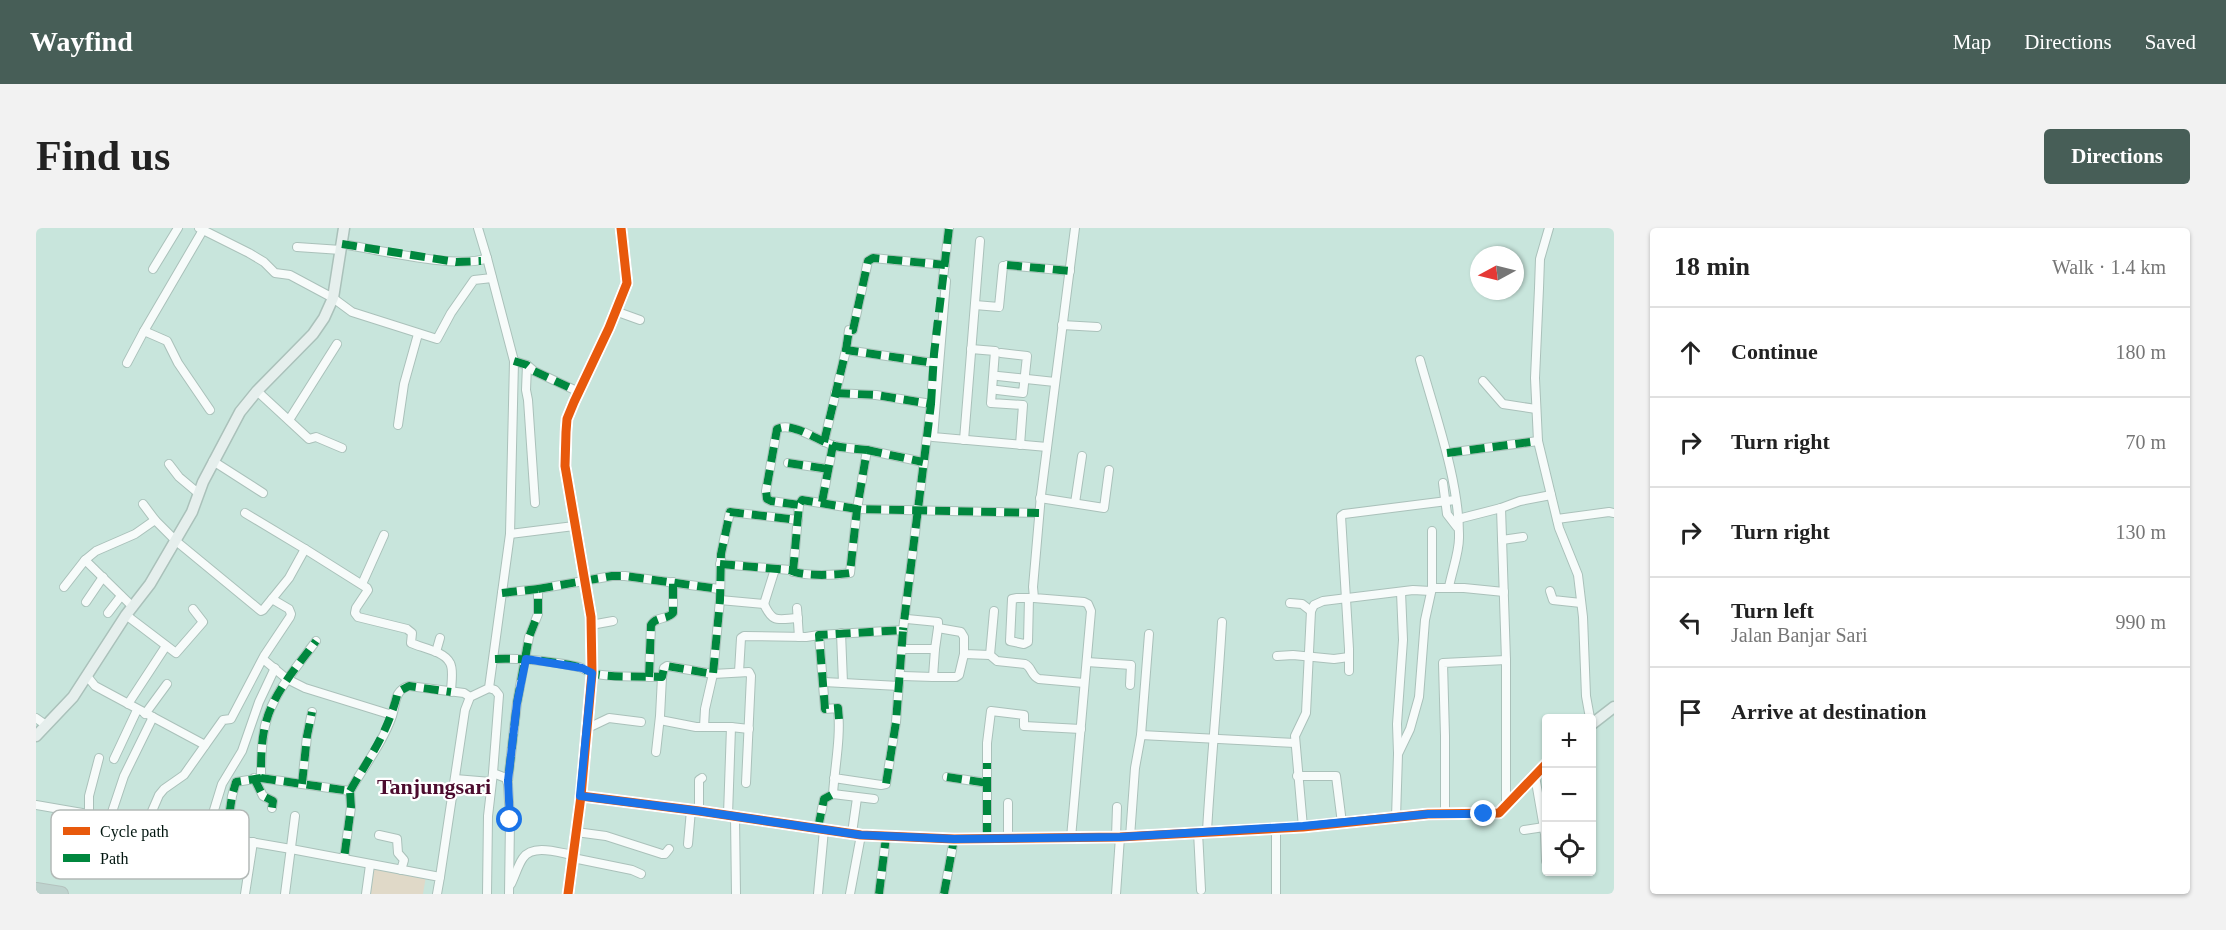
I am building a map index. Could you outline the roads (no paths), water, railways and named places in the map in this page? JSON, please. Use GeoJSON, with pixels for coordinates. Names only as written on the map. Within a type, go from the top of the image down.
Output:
{"type":"FeatureCollection","features":[{"type":"Feature","properties":{"kind":"highway"},"geometry":{"type":"LineString","coordinates":[[36,890],[61,894]]}},
{"type":"Feature","properties":{"kind":"street"},"geometry":{"type":"LineString","coordinates":[[153,268],[178,228]]}},
{"type":"Feature","properties":{"kind":"street"},"geometry":{"type":"LineString","coordinates":[[36,736],[63,709],[150,584],[192,512],[213,460],[240,412],[257,391],[313,334],[324,318],[333,298],[344,228]]}},
{"type":"Feature","properties":{"kind":"street"},"geometry":{"type":"LineString","coordinates":[[478,228],[514,361],[510,534],[495,659],[489,688]]}},
{"type":"Feature","properties":{"kind":"street"},"geometry":{"type":"LineString","coordinates":[[568,894],[588,728],[592,673],[591,625],[565,466],[567,419],[627,280],[621,228]]}},
{"type":"Feature","properties":{"kind":"street"},"geometry":{"type":"LineString","coordinates":[[834,778],[886,784],[896,722],[903,630],[931,404],[949,228]]}},
{"type":"Feature","properties":{"kind":"street"},"geometry":{"type":"LineString","coordinates":[[1071,838],[1092,617],[1088,604],[1032,598],[1017,598],[1011,601],[1010,641],[1024,644],[1028,642],[1032,598],[1033,586],[1040,498],[1075,228]]}},
{"type":"Feature","properties":{"kind":"street"},"geometry":{"type":"LineString","coordinates":[[1549,228],[1540,259],[1536,409],[1538,441],[1557,519],[1578,575],[1586,696],[1589,714]]}},
{"type":"Feature","properties":{"kind":"street"},"geometry":{"type":"LineString","coordinates":[[127,363],[201,229],[249,253],[264,262],[275,273],[290,275],[361,316],[418,334],[439,338],[451,313],[474,280],[492,278]]}},
{"type":"Feature","properties":{"kind":"street"},"geometry":{"type":"LineString","coordinates":[[964,440],[980,241]]}},
{"type":"Feature","properties":{"kind":"street"},"geometry":{"type":"LineString","coordinates":[[297,247],[341,247],[456,262],[481,261],[487,258]]}},
{"type":"Feature","properties":{"kind":"street"},"geometry":{"type":"LineString","coordinates":[[824,442],[849,330],[853,330],[868,261],[873,258],[945,265]]}},
{"type":"Feature","properties":{"kind":"street"},"geometry":{"type":"LineString","coordinates":[[975,305],[999,307],[1005,265],[1070,271]]}},
{"type":"Feature","properties":{"kind":"street"},"geometry":{"type":"LineString","coordinates":[[946,281],[933,437],[1047,447]]}},
{"type":"Feature","properties":{"kind":"street"},"geometry":{"type":"LineString","coordinates":[[615,312],[640,320]]}},
{"type":"Feature","properties":{"kind":"street"},"geometry":{"type":"LineString","coordinates":[[1062,325],[1096,327]]}},
{"type":"Feature","properties":{"kind":"street"},"geometry":{"type":"LineString","coordinates":[[144,331],[167,341],[184,372],[210,410]]}},
{"type":"Feature","properties":{"kind":"street"},"geometry":{"type":"LineString","coordinates":[[398,425],[404,384],[418,334]]}},
{"type":"Feature","properties":{"kind":"street"},"geometry":{"type":"LineString","coordinates":[[288,420],[337,344]]}},
{"type":"Feature","properties":{"kind":"street"},"geometry":{"type":"LineString","coordinates":[[971,349],[995,351],[991,403],[1023,405],[1020,445]]}},
{"type":"Feature","properties":{"kind":"street"},"geometry":{"type":"LineString","coordinates":[[846,350],[934,363]]}},
{"type":"Feature","properties":{"kind":"street"},"geometry":{"type":"LineString","coordinates":[[998,390],[1023,393],[1027,356],[1001,353]]}},
{"type":"Feature","properties":{"kind":"street"},"geometry":{"type":"LineString","coordinates":[[1420,360],[1447,453],[1458,523],[1460,539],[1449,587]]}},
{"type":"Feature","properties":{"kind":"street"},"geometry":{"type":"LineString","coordinates":[[514,361],[527,365],[534,371],[579,392]]}},
{"type":"Feature","properties":{"kind":"street"},"geometry":{"type":"LineString","coordinates":[[527,365],[526,390],[535,503]]}},
{"type":"Feature","properties":{"kind":"street"},"geometry":{"type":"LineString","coordinates":[[998,376],[1055,382]]}},
{"type":"Feature","properties":{"kind":"street"},"geometry":{"type":"LineString","coordinates":[[1483,381],[1503,404],[1536,409]]}},
{"type":"Feature","properties":{"kind":"street"},"geometry":{"type":"LineString","coordinates":[[257,391],[309,439],[316,437],[342,448]]}},
{"type":"Feature","properties":{"kind":"street"},"geometry":{"type":"LineString","coordinates":[[835,393],[876,395],[931,404]]}},
{"type":"Feature","properties":{"kind":"street"},"geometry":{"type":"LineString","coordinates":[[799,505],[767,499],[766,492],[777,429],[781,427],[802,431],[833,446],[867,450],[923,462]]}},
{"type":"Feature","properties":{"kind":"street"},"geometry":{"type":"LineString","coordinates":[[1447,453],[1538,441]]}},
{"type":"Feature","properties":{"kind":"street"},"geometry":{"type":"LineString","coordinates":[[822,502],[833,446]]}},
{"type":"Feature","properties":{"kind":"street"},"geometry":{"type":"LineString","coordinates":[[720,564],[794,572],[850,573],[857,509],[867,450]]}},
{"type":"Feature","properties":{"kind":"street"},"geometry":{"type":"LineString","coordinates":[[1075,503],[1082,456]]}},
{"type":"Feature","properties":{"kind":"street"},"geometry":{"type":"LineString","coordinates":[[213,460],[263,493]]}},
{"type":"Feature","properties":{"kind":"street"},"geometry":{"type":"LineString","coordinates":[[788,463],[828,470]]}},
{"type":"Feature","properties":{"kind":"street"},"geometry":{"type":"LineString","coordinates":[[169,465],[184,482],[198,493]]}},
{"type":"Feature","properties":{"kind":"street"},"geometry":{"type":"LineString","coordinates":[[1040,498],[1104,508],[1109,470]]}},
{"type":"Feature","properties":{"kind":"street"},"geometry":{"type":"LineString","coordinates":[[1443,483],[1447,514],[1458,523]]}},
{"type":"Feature","properties":{"kind":"street"},"geometry":{"type":"LineString","coordinates":[[1458,523],[1520,501],[1551,495]]}},
{"type":"Feature","properties":{"kind":"street"},"geometry":{"type":"LineString","coordinates":[[794,572],[799,505],[802,500],[857,509],[1039,513]]}},
{"type":"Feature","properties":{"kind":"street"},"geometry":{"type":"LineString","coordinates":[[1349,671],[1342,514],[1455,500]]}},
{"type":"Feature","properties":{"kind":"street"},"geometry":{"type":"LineString","coordinates":[[143,504],[176,541],[258,610],[264,610],[289,578],[305,549]]}},
{"type":"Feature","properties":{"kind":"street"},"geometry":{"type":"LineString","coordinates":[[1501,508],[1506,660],[1506,807]]}},
{"type":"Feature","properties":{"kind":"street"},"geometry":{"type":"LineString","coordinates":[[704,728],[705,709],[713,674],[720,600],[722,544],[730,512],[798,520]]}},
{"type":"Feature","properties":{"kind":"street"},"geometry":{"type":"LineString","coordinates":[[245,513],[362,584],[368,590],[356,608],[356,615],[407,629],[412,633],[411,644],[436,652],[451,664],[451,692]]}},
{"type":"Feature","properties":{"kind":"street"},"geometry":{"type":"LineString","coordinates":[[1557,519],[1614,513]]}},
{"type":"Feature","properties":{"kind":"street"},"geometry":{"type":"LineString","coordinates":[[64,587],[85,560],[96,551],[135,534],[155,520]]}},
{"type":"Feature","properties":{"kind":"street"},"geometry":{"type":"LineString","coordinates":[[510,534],[574,526]]}},
{"type":"Feature","properties":{"kind":"street"},"geometry":{"type":"LineString","coordinates":[[1398,754],[1416,713],[1425,620],[1431,589],[1432,531]]}},
{"type":"Feature","properties":{"kind":"street"},"geometry":{"type":"LineString","coordinates":[[362,584],[384,535]]}},
{"type":"Feature","properties":{"kind":"street"},"geometry":{"type":"LineString","coordinates":[[1502,540],[1523,537]]}},
{"type":"Feature","properties":{"kind":"street"},"geometry":{"type":"LineString","coordinates":[[85,560],[121,597],[130,611],[176,653],[203,622],[194,609]]}},
{"type":"Feature","properties":{"kind":"street"},"geometry":{"type":"LineString","coordinates":[[775,569],[764,604],[774,619],[798,618]]}},
{"type":"Feature","properties":{"kind":"street"},"geometry":{"type":"LineString","coordinates":[[502,593],[538,590],[612,576],[719,589]]}},
{"type":"Feature","properties":{"kind":"street"},"geometry":{"type":"LineString","coordinates":[[86,602],[103,577]]}},
{"type":"Feature","properties":{"kind":"street"},"geometry":{"type":"LineString","coordinates":[[648,676],[651,625],[656,620],[673,613],[673,582]]}},
{"type":"Feature","properties":{"kind":"street"},"geometry":{"type":"LineString","coordinates":[[1303,826],[1295,736],[1306,713],[1311,611],[1314,605],[1323,601],[1449,587],[1504,592]]}},
{"type":"Feature","properties":{"kind":"street"},"geometry":{"type":"LineString","coordinates":[[509,891],[508,781],[517,703],[529,637],[537,618],[538,590]]}},
{"type":"Feature","properties":{"kind":"street"},"geometry":{"type":"LineString","coordinates":[[1550,591],[1551,598],[1554,600],[1581,603]]}},
{"type":"Feature","properties":{"kind":"street"},"geometry":{"type":"LineString","coordinates":[[1396,818],[1398,754],[1396,724],[1403,640],[1401,592]]}},
{"type":"Feature","properties":{"kind":"street"},"geometry":{"type":"LineString","coordinates":[[108,613],[121,597]]}},
{"type":"Feature","properties":{"kind":"street"},"geometry":{"type":"LineString","coordinates":[[152,810],[159,795],[184,775],[223,720],[231,719],[263,659],[291,615],[289,609],[272,599]]}},
{"type":"Feature","properties":{"kind":"street"},"geometry":{"type":"LineString","coordinates":[[720,600],[764,604]]}},
{"type":"Feature","properties":{"kind":"street"},"geometry":{"type":"LineString","coordinates":[[1290,603],[1302,604],[1311,611]]}},
{"type":"Feature","properties":{"kind":"street"},"geometry":{"type":"LineString","coordinates":[[797,608],[798,637]]}},
{"type":"Feature","properties":{"kind":"street"},"geometry":{"type":"LineString","coordinates":[[990,655],[994,611]]}},
{"type":"Feature","properties":{"kind":"street"},"geometry":{"type":"LineString","coordinates":[[907,619],[938,622],[933,677]]}},
{"type":"Feature","properties":{"kind":"street"},"geometry":{"type":"LineString","coordinates":[[591,625],[613,621]]}},
{"type":"Feature","properties":{"kind":"street"},"geometry":{"type":"LineString","coordinates":[[1201,890],[1203,832],[1220,679],[1222,622]]}},
{"type":"Feature","properties":{"kind":"street"},"geometry":{"type":"LineString","coordinates":[[903,675],[956,677],[959,675],[964,654],[962,633],[938,628]]}},
{"type":"Feature","properties":{"kind":"street"},"geometry":{"type":"LineString","coordinates":[[739,672],[741,638],[744,636],[798,637],[903,630]]}},
{"type":"Feature","properties":{"kind":"street"},"geometry":{"type":"LineString","coordinates":[[841,633],[843,683]]}},
{"type":"Feature","properties":{"kind":"street"},"geometry":{"type":"LineString","coordinates":[[1116,894],[1122,837],[1141,735],[1149,634]]}},
{"type":"Feature","properties":{"kind":"street"},"geometry":{"type":"LineString","coordinates":[[819,635],[825,709],[838,708],[840,738],[833,794]]}},
{"type":"Feature","properties":{"kind":"street"},"geometry":{"type":"LineString","coordinates":[[436,652],[440,638]]}},
{"type":"Feature","properties":{"kind":"street"},"geometry":{"type":"LineString","coordinates":[[272,808],[273,801],[263,796],[258,778],[265,725],[287,679],[316,641]]}},
{"type":"Feature","properties":{"kind":"street"},"geometry":{"type":"LineString","coordinates":[[128,704],[166,646]]}},
{"type":"Feature","properties":{"kind":"street"},"geometry":{"type":"LineString","coordinates":[[905,649],[934,649]]}},
{"type":"Feature","properties":{"kind":"street"},"geometry":{"type":"LineString","coordinates":[[964,654],[990,655],[997,661],[1019,662],[1028,665],[1034,677],[1039,679],[1084,683]]}},
{"type":"Feature","properties":{"kind":"street"},"geometry":{"type":"LineString","coordinates":[[1277,656],[1309,656],[1326,659],[1349,657]]}},
{"type":"Feature","properties":{"kind":"street"},"geometry":{"type":"LineString","coordinates":[[263,659],[287,679],[310,690],[392,715]]}},
{"type":"Feature","properties":{"kind":"street"},"geometry":{"type":"LineString","coordinates":[[495,659],[526,659],[582,668],[592,673],[662,677]]}},
{"type":"Feature","properties":{"kind":"street"},"geometry":{"type":"LineString","coordinates":[[1445,814],[1442,664],[1506,660]]}},
{"type":"Feature","properties":{"kind":"street"},"geometry":{"type":"LineString","coordinates":[[1087,662],[1147,665]]}},
{"type":"Feature","properties":{"kind":"street"},"geometry":{"type":"LineString","coordinates":[[1130,685],[1131,665]]}},
{"type":"Feature","properties":{"kind":"street"},"geometry":{"type":"LineString","coordinates":[[656,752],[664,668],[667,666],[713,674],[749,672],[751,676],[746,783]]}},
{"type":"Feature","properties":{"kind":"street"},"geometry":{"type":"LineString","coordinates":[[214,810],[222,784],[242,751],[259,702],[275,668]]}},
{"type":"Feature","properties":{"kind":"street"},"geometry":{"type":"LineString","coordinates":[[87,676],[95,686],[206,745]]}},
{"type":"Feature","properties":{"kind":"street"},"geometry":{"type":"LineString","coordinates":[[824,682],[899,686]]}},
{"type":"Feature","properties":{"kind":"street"},"geometry":{"type":"LineString","coordinates":[[113,810],[149,716],[167,684]]}},
{"type":"Feature","properties":{"kind":"street"},"geometry":{"type":"LineString","coordinates":[[344,859],[351,807],[350,791],[379,746],[392,715],[398,692],[405,686],[464,693],[470,697]]}},
{"type":"Feature","properties":{"kind":"street"},"geometry":{"type":"LineString","coordinates":[[437,894],[465,710],[470,697],[489,688],[495,690],[499,695],[488,816],[487,894]]}},
{"type":"Feature","properties":{"kind":"street"},"geometry":{"type":"LineString","coordinates":[[1596,721],[1614,706]]}},
{"type":"Feature","properties":{"kind":"street"},"geometry":{"type":"LineString","coordinates":[[114,759],[137,710]]}},
{"type":"Feature","properties":{"kind":"street"},"geometry":{"type":"LineString","coordinates":[[987,838],[987,743],[991,711],[1024,715],[1024,726],[1081,729]]}},
{"type":"Feature","properties":{"kind":"street"},"geometry":{"type":"LineString","coordinates":[[302,784],[312,712]]}},
{"type":"Feature","properties":{"kind":"street"},"geometry":{"type":"LineString","coordinates":[[36,718],[46,725]]}},
{"type":"Feature","properties":{"kind":"street"},"geometry":{"type":"LineString","coordinates":[[588,728],[609,718],[641,722]]}},
{"type":"Feature","properties":{"kind":"street"},"geometry":{"type":"LineString","coordinates":[[660,720],[704,728],[749,729]]}},
{"type":"Feature","properties":{"kind":"street"},"geometry":{"type":"LineString","coordinates":[[731,727],[736,894]]}},
{"type":"Feature","properties":{"kind":"street"},"geometry":{"type":"LineString","coordinates":[[1141,735],[1295,743]]}},
{"type":"Feature","properties":{"kind":"street"},"geometry":{"type":"LineString","coordinates":[[89,810],[89,796],[99,758]]}},
{"type":"Feature","properties":{"kind":"street"},"geometry":{"type":"LineString","coordinates":[[580,796],[886,837],[954,839],[1122,837],[1276,828],[1445,814],[1499,813],[1542,768]]}},
{"type":"Feature","properties":{"kind":"street"},"geometry":{"type":"LineString","coordinates":[[493,773],[508,781]]}},
{"type":"Feature","properties":{"kind":"street"},"geometry":{"type":"LineString","coordinates":[[1297,776],[1336,776],[1342,823]]}},
{"type":"Feature","properties":{"kind":"street"},"geometry":{"type":"LineString","coordinates":[[1535,776],[1543,822]]}},
{"type":"Feature","properties":{"kind":"street"},"geometry":{"type":"LineString","coordinates":[[947,777],[987,783]]}},
{"type":"Feature","properties":{"kind":"street"},"geometry":{"type":"LineString","coordinates":[[230,810],[236,782],[258,778],[350,791]]}},
{"type":"Feature","properties":{"kind":"street"},"geometry":{"type":"LineString","coordinates":[[688,844],[699,780],[702,778]]}},
{"type":"Feature","properties":{"kind":"street"},"geometry":{"type":"LineString","coordinates":[[455,780],[492,782]]}},
{"type":"Feature","properties":{"kind":"street"},"geometry":{"type":"LineString","coordinates":[[818,894],[824,799],[833,794],[874,799]]}},
{"type":"Feature","properties":{"kind":"street"},"geometry":{"type":"LineString","coordinates":[[850,894],[858,798]]}},
{"type":"Feature","properties":{"kind":"street"},"geometry":{"type":"LineString","coordinates":[[1008,803],[1008,839]]}},
{"type":"Feature","properties":{"kind":"street"},"geometry":{"type":"LineString","coordinates":[[36,805],[65,810]]}},
{"type":"Feature","properties":{"kind":"street"},"geometry":{"type":"LineString","coordinates":[[1118,807],[1122,837]]}},
{"type":"Feature","properties":{"kind":"street"},"geometry":{"type":"LineString","coordinates":[[285,894],[295,816]]}},
{"type":"Feature","properties":{"kind":"street"},"geometry":{"type":"LineString","coordinates":[[1524,830],[1542,827]]}},
{"type":"Feature","properties":{"kind":"street"},"geometry":{"type":"LineString","coordinates":[[1276,828],[1276,894]]}},
{"type":"Feature","properties":{"kind":"street"},"geometry":{"type":"LineString","coordinates":[[576,832],[606,836],[662,854],[669,849]]}},
{"type":"Feature","properties":{"kind":"street"},"geometry":{"type":"LineString","coordinates":[[379,835],[397,839],[398,853],[404,860],[401,870]]}},
{"type":"Feature","properties":{"kind":"street"},"geometry":{"type":"LineString","coordinates":[[879,894],[886,837]]}},
{"type":"Feature","properties":{"kind":"street"},"geometry":{"type":"LineString","coordinates":[[944,894],[954,839]]}},
{"type":"Feature","properties":{"kind":"street"},"geometry":{"type":"LineString","coordinates":[[249,841],[440,877]]}},
{"type":"Feature","properties":{"kind":"street"},"geometry":{"type":"LineString","coordinates":[[249,872],[253,842]]}},
{"type":"Feature","properties":{"kind":"street"},"geometry":{"type":"LineString","coordinates":[[509,891],[523,857],[528,853],[545,850],[641,874]]}},
{"type":"Feature","properties":{"kind":"street"},"geometry":{"type":"LineString","coordinates":[[366,894],[370,865]]}},
{"type":"Feature","properties":{"kind":"street"},"geometry":{"type":"LineString","coordinates":[[246,894],[248,879]]}},
{"type":"Feature","properties":{"kind":"district","name":"Tanjungsari"},"geometry":{"type":"Point","coordinates":[434,786]}}]}
